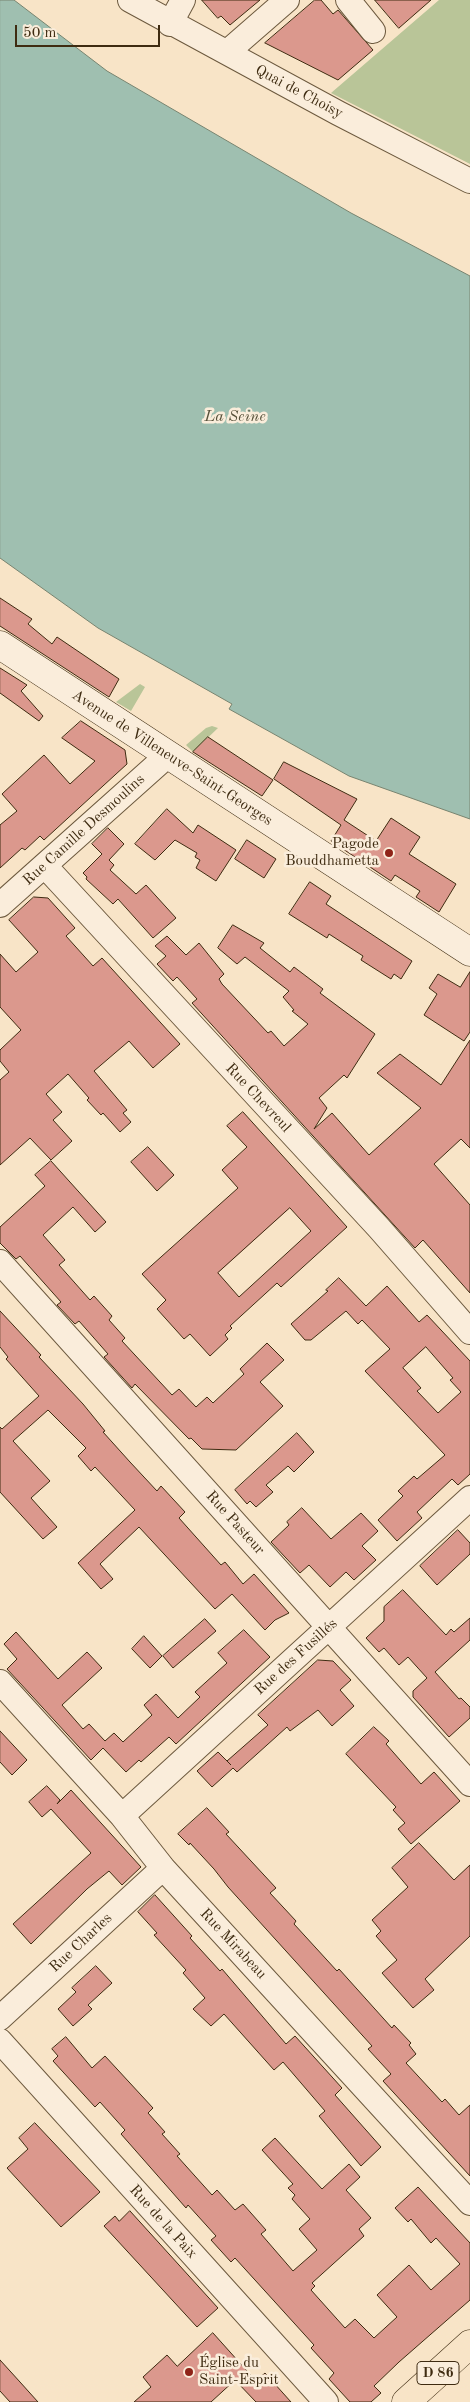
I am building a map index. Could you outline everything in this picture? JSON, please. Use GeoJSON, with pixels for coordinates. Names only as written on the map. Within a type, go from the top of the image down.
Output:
{"type":"FeatureCollection","features":[{"type":"Feature","properties":{"kind":"main road","name":"Avenue de Villeneuve-Saint-Georges"},"geometry":{"type":"LineString","coordinates":[[0,645],[470,952]]}},
{"type":"Feature","properties":{"kind":"main road","name":"D 86"},"geometry":{"type":"LineString","coordinates":[[406,2402],[470,2344]]}},
{"type":"Feature","properties":{"kind":"street","name":"Quai de Choisy"},"geometry":{"type":"LineString","coordinates":[[130,0],[170,24],[470,181]]}},
{"type":"Feature","properties":{"kind":"street"},"geometry":{"type":"LineString","coordinates":[[170,24],[183,0]]}},
{"type":"Feature","properties":{"kind":"street"},"geometry":{"type":"LineString","coordinates":[[233,47],[286,0]]}},
{"type":"Feature","properties":{"kind":"street"},"geometry":{"type":"LineString","coordinates":[[348,0],[373,31]]}},
{"type":"Feature","properties":{"kind":"street","name":"Rue Camille Desmoulins"},"geometry":{"type":"LineString","coordinates":[[0,905],[168,755]]}},
{"type":"Feature","properties":{"kind":"street","name":"Rue Chevreul"},"geometry":{"type":"LineString","coordinates":[[45,866],[379,1228],[470,1332]]}},
{"type":"Feature","properties":{"kind":"street","name":"Rue Pasteur"},"geometry":{"type":"LineString","coordinates":[[0,1262],[470,1784]]}},
{"type":"Feature","properties":{"kind":"street","name":"Rue des Fusillés"},"geometry":{"type":"LineString","coordinates":[[122,1816],[470,1498]]}},
{"type":"Feature","properties":{"kind":"street","name":"Rue Mirabeau"},"geometry":{"type":"LineString","coordinates":[[0,1682],[122,1816],[163,1868],[470,2203]]}},
{"type":"Feature","properties":{"kind":"street","name":"Rue Charles"},"geometry":{"type":"LineString","coordinates":[[0,2018],[163,1868]]}},
{"type":"Feature","properties":{"kind":"street","name":"Rue de la Paix"},"geometry":{"type":"LineString","coordinates":[[0,2041],[326,2402]]}},
{"type":"Feature","properties":{"kind":"green space"},"geometry":{"type":"Polygon","coordinates":[[[439,0],[470,0],[470,164],[331,93],[439,0]]]}},
{"type":"Feature","properties":{"kind":"green space"},"geometry":{"type":"Polygon","coordinates":[[[140,684],[145,687],[131,711],[116,702],[140,684]]]}},
{"type":"Feature","properties":{"kind":"green space"},"geometry":{"type":"Polygon","coordinates":[[[212,726],[218,728],[193,752],[186,745],[206,728],[212,726]]]}},
{"type":"Feature","properties":{"kind":"water","name":"La Seine"},"geometry":{"type":"Polygon","coordinates":[[[0,0],[14,0],[107,71],[351,213],[470,276],[470,819],[349,776],[229,709],[232,704],[98,628],[0,558],[0,0]]]}},
{"type":"Feature","properties":{"kind":"building"},"geometry":{"type":"Polygon","coordinates":[[[202,0],[260,0],[230,25],[221,16],[218,18],[202,0]]]}},
{"type":"Feature","properties":{"kind":"building"},"geometry":{"type":"Polygon","coordinates":[[[315,0],[321,0],[333,14],[338,10],[373,50],[338,80],[265,43],[315,0]]]}},
{"type":"Feature","properties":{"kind":"building"},"geometry":{"type":"Polygon","coordinates":[[[375,0],[431,0],[399,28],[375,0]]]}},
{"type":"Feature","properties":{"kind":"building"},"geometry":{"type":"Polygon","coordinates":[[[0,598],[32,619],[28,624],[52,644],[57,637],[119,679],[109,697],[0,626],[0,598]]]}},
{"type":"Feature","properties":{"kind":"building"},"geometry":{"type":"Polygon","coordinates":[[[0,668],[27,685],[21,691],[43,716],[39,721],[0,693],[0,668]]]}},
{"type":"Feature","properties":{"kind":"building"},"geometry":{"type":"Polygon","coordinates":[[[81,721],[125,750],[127,764],[44,840],[40,836],[25,850],[22,848],[0,868],[0,825],[17,811],[2,794],[44,755],[70,784],[95,761],[62,738],[81,721]]]}},
{"type":"Feature","properties":{"kind":"building"},"geometry":{"type":"Polygon","coordinates":[[[208,737],[273,780],[262,796],[193,752],[208,737]]]}},
{"type":"Feature","properties":{"kind":"building"},"geometry":{"type":"Polygon","coordinates":[[[284,762],[357,799],[344,820],[376,841],[391,818],[420,837],[409,854],[456,884],[439,912],[416,897],[420,891],[395,875],[391,881],[331,841],[341,825],[274,779],[284,762]]]}},
{"type":"Feature","properties":{"kind":"building"},"geometry":{"type":"Polygon","coordinates":[[[167,809],[193,833],[198,825],[236,850],[216,881],[196,868],[200,860],[195,857],[197,853],[175,840],[155,860],[135,844],[167,809]]]}},
{"type":"Feature","properties":{"kind":"building"},"geometry":{"type":"Polygon","coordinates":[[[108,828],[124,844],[109,860],[114,865],[110,870],[136,894],[146,885],[176,918],[153,938],[118,899],[113,904],[86,879],[87,877],[83,873],[102,854],[92,844],[108,828]]]}},
{"type":"Feature","properties":{"kind":"building"},"geometry":{"type":"Polygon","coordinates":[[[247,840],[276,859],[264,878],[235,859],[247,840]]]}},
{"type":"Feature","properties":{"kind":"building"},"geometry":{"type":"Polygon","coordinates":[[[310,882],[331,896],[326,904],[412,961],[401,979],[394,974],[391,979],[361,960],[363,956],[329,934],[327,938],[289,914],[310,882]]]}},
{"type":"Feature","properties":{"kind":"building"},"geometry":{"type":"Polygon","coordinates":[[[34,897],[48,898],[75,928],[66,936],[93,966],[102,958],[180,1044],[153,1068],[129,1041],[94,1071],[127,1110],[123,1113],[131,1122],[120,1132],[103,1113],[101,1115],[87,1100],[89,1098],[68,1074],[46,1094],[62,1112],[53,1120],[72,1141],[51,1160],[30,1138],[0,1165],[0,1080],[9,1072],[0,1061],[0,1050],[21,1030],[0,1007],[0,954],[16,972],[38,952],[9,920],[34,897]]]}},
{"type":"Feature","properties":{"kind":"building"},"geometry":{"type":"Polygon","coordinates":[[[233,925],[264,943],[260,948],[290,972],[294,967],[323,989],[320,993],[375,1034],[347,1078],[344,1075],[319,1098],[327,1108],[314,1129],[332,1113],[369,1155],[421,1108],[377,1073],[400,1054],[441,1085],[470,1040],[470,1148],[461,1139],[434,1164],[470,1205],[470,1293],[423,1240],[415,1248],[192,1003],[197,999],[177,977],[173,981],[157,964],[166,956],[155,946],[167,936],[186,955],[199,943],[224,974],[219,979],[222,984],[268,1033],[271,1031],[284,1046],[308,1024],[292,1011],[294,1010],[283,997],[289,991],[245,957],[237,964],[218,948],[233,925]]]}},
{"type":"Feature","properties":{"kind":"building"},"geometry":{"type":"Polygon","coordinates":[[[470,972],[470,1032],[464,1041],[424,1015],[437,994],[429,988],[438,974],[460,987],[470,972]]]}},
{"type":"Feature","properties":{"kind":"building"},"geometry":{"type":"Polygon","coordinates":[[[243,1112],[347,1227],[281,1287],[277,1283],[230,1326],[232,1328],[225,1335],[228,1339],[210,1356],[190,1334],[184,1339],[157,1309],[166,1300],[142,1274],[238,1188],[222,1170],[247,1147],[227,1126],[243,1112]],[[290,1208],[218,1273],[239,1297],[311,1231],[290,1208]]]}},
{"type":"Feature","properties":{"kind":"building"},"geometry":{"type":"Polygon","coordinates":[[[148,1147],[174,1175],[157,1191],[131,1162],[148,1147]]]}},
{"type":"Feature","properties":{"kind":"building"},"geometry":{"type":"Polygon","coordinates":[[[51,1161],[106,1222],[95,1232],[73,1207],[43,1235],[65,1260],[59,1265],[90,1300],[94,1296],[112,1316],[109,1320],[125,1338],[122,1341],[172,1395],[179,1389],[196,1407],[207,1397],[213,1403],[244,1374],[240,1369],[267,1343],[284,1360],[260,1382],[283,1406],[236,1450],[202,1449],[191,1438],[189,1439],[135,1384],[132,1388],[104,1357],[108,1354],[79,1321],[75,1324],[57,1305],[61,1302],[20,1256],[16,1259],[0,1243],[0,1227],[45,1186],[35,1175],[51,1161]]]}},
{"type":"Feature","properties":{"kind":"building"},"geometry":{"type":"Polygon","coordinates":[[[339,1278],[366,1306],[387,1286],[419,1322],[427,1315],[470,1361],[470,1474],[458,1485],[452,1479],[417,1512],[422,1518],[397,1541],[378,1520],[403,1496],[398,1491],[414,1476],[417,1479],[445,1455],[365,1371],[390,1349],[362,1320],[358,1324],[346,1311],[311,1340],[305,1340],[291,1324],[328,1291],[326,1290],[339,1278]],[[426,1347],[403,1368],[421,1388],[417,1391],[438,1413],[461,1392],[450,1380],[453,1378],[426,1347]]]}},
{"type":"Feature","properties":{"kind":"building"},"geometry":{"type":"Polygon","coordinates":[[[0,1311],[41,1355],[39,1357],[83,1404],[105,1431],[103,1432],[130,1462],[157,1491],[161,1486],[185,1512],[179,1518],[221,1565],[225,1562],[243,1584],[254,1574],[289,1613],[275,1620],[265,1630],[232,1594],[215,1609],[139,1527],[100,1564],[113,1579],[101,1589],[78,1563],[135,1510],[95,1467],[91,1471],[78,1456],[86,1448],[48,1410],[13,1441],[50,1481],[31,1498],[57,1527],[43,1539],[0,1492],[0,1427],[2,1429],[39,1396],[6,1359],[8,1357],[0,1347],[0,1311]]]}},
{"type":"Feature","properties":{"kind":"building"},"geometry":{"type":"Polygon","coordinates":[[[297,1433],[314,1452],[294,1472],[288,1466],[266,1485],[273,1492],[256,1507],[250,1501],[247,1504],[235,1490],[297,1433]]]}},
{"type":"Feature","properties":{"kind":"building"},"geometry":{"type":"Polygon","coordinates":[[[302,1508],[331,1539],[361,1513],[378,1531],[362,1546],[376,1560],[354,1580],[346,1572],[330,1587],[309,1565],[300,1573],[271,1542],[289,1525],[287,1522],[302,1508]]]}},
{"type":"Feature","properties":{"kind":"building"},"geometry":{"type":"Polygon","coordinates":[[[458,1530],[470,1543],[470,1554],[437,1585],[420,1566],[458,1530]]]}},
{"type":"Feature","properties":{"kind":"building"},"geometry":{"type":"Polygon","coordinates":[[[403,1590],[446,1635],[451,1629],[454,1632],[470,1618],[470,1640],[435,1672],[459,1699],[461,1698],[470,1707],[470,1718],[449,1737],[413,1697],[413,1691],[427,1678],[408,1657],[399,1665],[384,1648],[379,1652],[366,1638],[384,1621],[384,1607],[403,1590]]]}},
{"type":"Feature","properties":{"kind":"building"},"geometry":{"type":"Polygon","coordinates":[[[205,1619],[216,1631],[173,1668],[163,1656],[205,1619]]]}},
{"type":"Feature","properties":{"kind":"building"},"geometry":{"type":"Polygon","coordinates":[[[244,1630],[270,1657],[176,1744],[169,1737],[141,1762],[139,1760],[126,1772],[103,1748],[91,1760],[7,1669],[17,1659],[4,1644],[16,1632],[58,1679],[87,1652],[102,1668],[62,1705],[83,1729],[89,1724],[105,1741],[114,1733],[123,1742],[152,1715],[144,1705],[156,1694],[178,1718],[200,1697],[195,1692],[227,1663],[218,1653],[244,1630]]]}},
{"type":"Feature","properties":{"kind":"building"},"geometry":{"type":"Polygon","coordinates":[[[144,1636],[162,1656],[150,1668],[132,1649],[144,1636]]]}},
{"type":"Feature","properties":{"kind":"building"},"geometry":{"type":"Polygon","coordinates":[[[318,1660],[333,1661],[351,1680],[340,1690],[354,1706],[332,1726],[318,1710],[290,1731],[287,1727],[237,1772],[233,1768],[212,1787],[197,1771],[218,1752],[227,1761],[268,1725],[258,1715],[318,1660]]]}},
{"type":"Feature","properties":{"kind":"building"},"geometry":{"type":"Polygon","coordinates":[[[374,1727],[389,1741],[386,1744],[421,1784],[434,1772],[460,1801],[411,1844],[398,1829],[405,1823],[393,1810],[396,1807],[346,1754],[374,1727]]]}},
{"type":"Feature","properties":{"kind":"building"},"geometry":{"type":"Polygon","coordinates":[[[0,1731],[27,1760],[12,1775],[0,1762],[0,1731]]]}},
{"type":"Feature","properties":{"kind":"building"},"geometry":{"type":"Polygon","coordinates":[[[47,1786],[60,1800],[57,1804],[71,1790],[141,1867],[122,1885],[109,1871],[87,1889],[31,1944],[13,1924],[91,1853],[51,1809],[42,1817],[29,1802],[47,1786]]]}},
{"type":"Feature","properties":{"kind":"building"},"geometry":{"type":"Polygon","coordinates":[[[207,1808],[229,1832],[226,1834],[276,1888],[270,1893],[296,1921],[294,1924],[337,1971],[339,1969],[392,2028],[394,2025],[411,2043],[409,2045],[416,2054],[406,2063],[442,2102],[445,2099],[459,2115],[470,2105],[470,2176],[383,2081],[391,2074],[368,2049],[372,2046],[228,1887],[214,1869],[190,1843],[189,1845],[178,1834],[207,1808]]]}},
{"type":"Feature","properties":{"kind":"building"},"geometry":{"type":"Polygon","coordinates":[[[419,1843],[454,1880],[470,1865],[470,1936],[425,1979],[434,1990],[413,2008],[382,1973],[397,1960],[376,1936],[381,1931],[372,1920],[408,1887],[392,1868],[419,1843]]]}},
{"type":"Feature","properties":{"kind":"building"},"geometry":{"type":"Polygon","coordinates":[[[155,1895],[192,1936],[190,1938],[220,1971],[222,1969],[286,2044],[295,2036],[342,2088],[335,2095],[381,2147],[361,2166],[319,2116],[325,2111],[283,2062],[274,2070],[224,2014],[211,2026],[193,2009],[205,1998],[183,1973],[186,1970],[154,1935],[157,1933],[138,1912],[155,1895]]]}},
{"type":"Feature","properties":{"kind":"building"},"geometry":{"type":"Polygon","coordinates":[[[96,1966],[112,1983],[88,2005],[92,2009],[73,2026],[58,2009],[76,1992],[72,1988],[96,1966]]]}},
{"type":"Feature","properties":{"kind":"building"},"geometry":{"type":"Polygon","coordinates":[[[66,2037],[92,2068],[105,2056],[153,2108],[148,2113],[165,2132],[162,2134],[180,2154],[177,2156],[212,2195],[217,2190],[235,2210],[243,2204],[266,2230],[261,2234],[293,2271],[317,2250],[299,2229],[310,2219],[292,2199],[295,2195],[288,2188],[293,2184],[262,2150],[275,2138],[322,2189],[349,2164],[360,2177],[346,2190],[371,2218],[359,2229],[364,2236],[312,2283],[315,2286],[311,2290],[345,2328],[355,2319],[374,2338],[397,2317],[377,2295],[409,2265],[431,2290],[460,2264],[436,2238],[431,2243],[411,2219],[408,2222],[395,2208],[418,2187],[470,2243],[470,2300],[374,2386],[381,2393],[371,2402],[350,2402],[329,2379],[334,2373],[311,2348],[314,2345],[235,2258],[231,2262],[211,2240],[216,2236],[188,2205],[186,2208],[121,2134],[125,2130],[100,2102],[95,2107],[53,2061],[58,2056],[52,2049],[66,2037]]]}},
{"type":"Feature","properties":{"kind":"building"},"geometry":{"type":"Polygon","coordinates":[[[35,2123],[100,2192],[61,2227],[7,2168],[28,2149],[19,2138],[35,2123]]]}},
{"type":"Feature","properties":{"kind":"building"},"geometry":{"type":"Polygon","coordinates":[[[130,2211],[218,2308],[197,2327],[104,2226],[115,2216],[119,2221],[130,2211]]]}},
{"type":"Feature","properties":{"kind":"building","name":"Église du Saint-Esprit"},"geometry":{"type":"Polygon","coordinates":[[[213,2333],[256,2381],[265,2373],[291,2402],[256,2402],[235,2380],[211,2402],[134,2402],[151,2387],[143,2377],[167,2355],[177,2366],[213,2333]]]}},
{"type":"Feature","properties":{"kind":"building"},"geometry":{"type":"Polygon","coordinates":[[[0,2360],[38,2402],[10,2402],[0,2391],[0,2360]]]}},
{"type":"Feature","properties":{"kind":"place","name":"Pagode Bouddhametta"},"geometry":{"type":"Point","coordinates":[389,853]}},
{"type":"Feature","properties":{"kind":"place","name":"Église du Saint-Esprit"},"geometry":{"type":"Point","coordinates":[189,2372]}}]}
